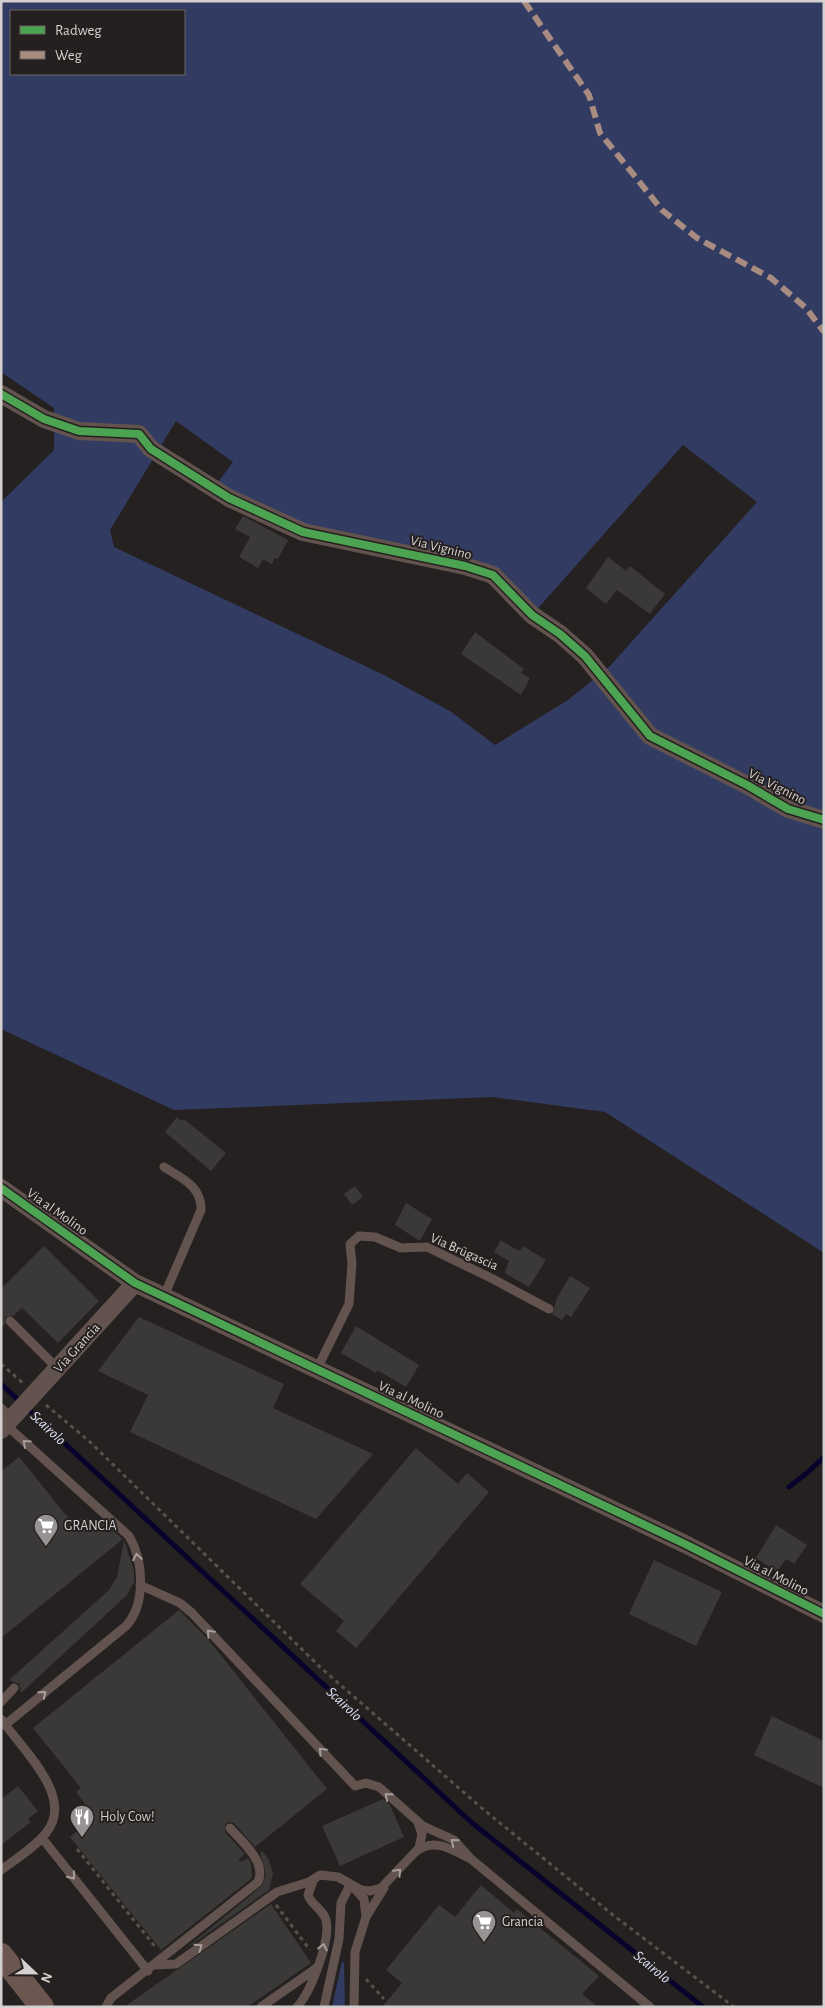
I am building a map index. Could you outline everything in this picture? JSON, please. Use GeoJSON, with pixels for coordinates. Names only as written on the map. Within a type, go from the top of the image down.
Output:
{"type":"FeatureCollection","features":[{"type":"Feature","properties":{"kind":"main road"},"geometry":{"type":"LineString","coordinates":[[1,1955],[42,2007]]}},
{"type":"Feature","properties":{"kind":"main road"},"geometry":{"type":"LineString","coordinates":[[16,1973],[56,2007]]}},
{"type":"Feature","properties":{"kind":"street","name":"Via Vignino"},"geometry":{"type":"LineString","coordinates":[[1,394],[44,419],[79,431],[139,434],[151,449],[229,498],[302,532],[465,566],[493,575],[532,615],[560,634],[585,656],[650,736],[747,785],[788,809],[824,820]]}},
{"type":"Feature","properties":{"kind":"street","name":"Via al Molino"},"geometry":{"type":"LineString","coordinates":[[1,1188],[135,1283],[685,1544],[824,1614]]}},
{"type":"Feature","properties":{"kind":"street","name":"Via Grancia"},"geometry":{"type":"LineString","coordinates":[[8,1419],[35,1395],[135,1283]]}},
{"type":"Feature","properties":{"kind":"lane"},"geometry":{"type":"LineString","coordinates":[[164,1167],[189,1183],[197,1191],[202,1200],[202,1210],[164,1296]]}},
{"type":"Feature","properties":{"kind":"lane","name":"Via Brügascia"},"geometry":{"type":"LineString","coordinates":[[317,1369],[349,1304],[352,1264],[350,1244],[359,1236],[375,1238],[402,1248],[426,1247],[493,1279],[548,1309]]}},
{"type":"Feature","properties":{"kind":"lane"},"geometry":{"type":"LineString","coordinates":[[10,1321],[58,1369]]}},
{"type":"Feature","properties":{"kind":"lane"},"geometry":{"type":"LineString","coordinates":[[1,1870],[42,1838],[49,1829],[54,1813],[51,1787],[3,1722],[126,1626],[135,1613],[140,1586],[136,1549],[129,1536],[8,1419]]}},
{"type":"Feature","properties":{"kind":"lane"},"geometry":{"type":"LineString","coordinates":[[140,1586],[180,1603],[192,1613],[355,1786],[366,1783],[374,1784],[416,1821],[428,1829],[454,1840],[471,1859],[650,2007]]}},
{"type":"Feature","properties":{"kind":"lane"},"geometry":{"type":"LineString","coordinates":[[1,1702],[14,1688]]}},
{"type":"Feature","properties":{"kind":"lane"},"geometry":{"type":"LineString","coordinates":[[416,1821],[422,1834],[417,1852]]}},
{"type":"Feature","properties":{"kind":"lane"},"geometry":{"type":"LineString","coordinates":[[106,2007],[112,1998],[258,1882],[261,1873],[260,1864],[230,1828]]}},
{"type":"Feature","properties":{"kind":"lane"},"geometry":{"type":"LineString","coordinates":[[42,1838],[152,1968]]}},
{"type":"Feature","properties":{"kind":"lane"},"geometry":{"type":"LineString","coordinates":[[354,2007],[355,1952],[366,1917],[386,1885],[424,1847],[440,1845],[471,1859]]}},
{"type":"Feature","properties":{"kind":"lane"},"geometry":{"type":"LineString","coordinates":[[152,1968],[176,1964],[277,1892],[313,1881],[320,1875],[332,1875],[352,1887],[364,1899],[366,1917]]}},
{"type":"Feature","properties":{"kind":"lane"},"geometry":{"type":"LineString","coordinates":[[297,2007],[305,1996],[318,1967],[327,1924],[323,1913],[308,1895],[313,1881]]}},
{"type":"Feature","properties":{"kind":"lane"},"geometry":{"type":"LineString","coordinates":[[352,1887],[370,1892],[386,1885]]}},
{"type":"Feature","properties":{"kind":"lane"},"geometry":{"type":"LineString","coordinates":[[324,2007],[334,1968],[340,1928],[340,1906],[352,1887]]}},
{"type":"Feature","properties":{"kind":"lane"},"geometry":{"type":"LineString","coordinates":[[261,2007],[318,1967]]}},
{"type":"Feature","properties":{"kind":"path"},"geometry":{"type":"LineString","coordinates":[[1,1364],[89,1441],[210,1561],[335,1680],[484,1810],[613,1915],[734,2007]]}},
{"type":"Feature","properties":{"kind":"path"},"geometry":{"type":"LineString","coordinates":[[77,1849],[159,1952]]}},
{"type":"Feature","properties":{"kind":"shaded area"},"geometry":{"type":"Polygon","coordinates":[[[1,1],[824,1],[824,1253],[605,1112],[492,1097],[174,1110],[1,1029],[1,502],[54,450],[54,408],[1,372],[1,1]],[[176,421],[110,530],[114,547],[384,675],[450,711],[495,745],[568,700],[609,667],[757,502],[683,445],[532,615],[493,575],[303,532],[213,489],[233,462],[176,421]]]}},
{"type":"Feature","properties":{"kind":"shaded area"},"geometry":{"type":"Polygon","coordinates":[[[342,1961],[344,1963],[345,2007],[332,2007],[342,1961]]]}},
{"type":"Feature","properties":{"kind":"building"},"geometry":{"type":"Polygon","coordinates":[[[243,516],[288,540],[278,559],[275,558],[272,564],[263,559],[258,568],[239,557],[250,537],[235,529],[243,516]]]}},
{"type":"Feature","properties":{"kind":"building"},"geometry":{"type":"Polygon","coordinates":[[[608,557],[626,571],[630,566],[665,594],[650,614],[617,590],[606,604],[586,588],[608,557]]]}},
{"type":"Feature","properties":{"kind":"building"},"geometry":{"type":"Polygon","coordinates":[[[475,632],[524,669],[521,673],[530,678],[521,695],[461,654],[475,632]]]}},
{"type":"Feature","properties":{"kind":"building"},"geometry":{"type":"Polygon","coordinates":[[[177,1117],[182,1121],[184,1119],[226,1153],[211,1171],[165,1132],[177,1117]]]}},
{"type":"Feature","properties":{"kind":"building"},"geometry":{"type":"Polygon","coordinates":[[[355,1186],[363,1197],[352,1205],[344,1194],[355,1186]]]}},
{"type":"Feature","properties":{"kind":"building"},"geometry":{"type":"Polygon","coordinates":[[[406,1203],[432,1219],[420,1241],[395,1225],[406,1203]]]}},
{"type":"Feature","properties":{"kind":"building"},"geometry":{"type":"Polygon","coordinates":[[[501,1240],[520,1251],[523,1246],[546,1260],[529,1287],[506,1274],[505,1271],[509,1261],[494,1252],[501,1240]]]}},
{"type":"Feature","properties":{"kind":"building"},"geometry":{"type":"Polygon","coordinates":[[[44,1246],[99,1301],[58,1343],[22,1308],[13,1316],[5,1317],[5,1324],[1,1328],[1,1289],[44,1246]]]}},
{"type":"Feature","properties":{"kind":"building"},"geometry":{"type":"Polygon","coordinates":[[[570,1276],[590,1288],[571,1317],[566,1314],[562,1320],[552,1314],[557,1298],[570,1276]]]}},
{"type":"Feature","properties":{"kind":"building"},"geometry":{"type":"Polygon","coordinates":[[[139,1317],[284,1384],[273,1408],[373,1454],[316,1519],[130,1432],[148,1395],[98,1371],[139,1317]]]}},
{"type":"Feature","properties":{"kind":"building"},"geometry":{"type":"Polygon","coordinates":[[[356,1326],[419,1365],[406,1387],[377,1370],[376,1373],[341,1353],[356,1326]]]}},
{"type":"Feature","properties":{"kind":"building"},"geometry":{"type":"Polygon","coordinates":[[[416,1448],[458,1484],[467,1473],[489,1492],[356,1648],[336,1631],[344,1621],[300,1584],[416,1448]]]}},
{"type":"Feature","properties":{"kind":"building","name":"GRANCIA"},"geometry":{"type":"Polygon","coordinates":[[[19,1457],[70,1520],[88,1518],[101,1520],[123,1539],[1,1638],[1,1471],[19,1457]]]}},
{"type":"Feature","properties":{"kind":"building"},"geometry":{"type":"Polygon","coordinates":[[[776,1525],[807,1545],[794,1564],[786,1559],[777,1572],[756,1558],[776,1525]]]}},
{"type":"Feature","properties":{"kind":"building"},"geometry":{"type":"Polygon","coordinates":[[[124,1540],[134,1570],[134,1582],[127,1595],[21,1693],[19,1684],[9,1680],[109,1590],[117,1577],[124,1540]]]}},
{"type":"Feature","properties":{"kind":"building"},"geometry":{"type":"Polygon","coordinates":[[[654,1560],[722,1592],[696,1646],[629,1614],[654,1560]]]}},
{"type":"Feature","properties":{"kind":"building"},"geometry":{"type":"Polygon","coordinates":[[[179,1610],[208,1639],[327,1789],[255,1847],[234,1823],[229,1822],[225,1824],[225,1832],[245,1854],[239,1859],[240,1862],[248,1858],[251,1863],[252,1878],[161,1950],[70,1837],[94,1816],[76,1792],[81,1788],[33,1728],[179,1610]]]}},
{"type":"Feature","properties":{"kind":"building"},"geometry":{"type":"Polygon","coordinates":[[[772,1716],[824,1741],[824,1788],[754,1755],[772,1716]]]}},
{"type":"Feature","properties":{"kind":"building"},"geometry":{"type":"Polygon","coordinates":[[[18,1786],[38,1811],[28,1819],[31,1822],[1,1845],[1,1799],[18,1786]]]}},
{"type":"Feature","properties":{"kind":"building"},"geometry":{"type":"Polygon","coordinates":[[[383,1799],[390,1805],[404,1837],[340,1866],[322,1826],[383,1799]]]}},
{"type":"Feature","properties":{"kind":"building"},"geometry":{"type":"Polygon","coordinates":[[[263,1852],[269,1860],[273,1874],[269,1890],[180,1953],[262,1886],[266,1874],[260,1853],[263,1852]]]}},
{"type":"Feature","properties":{"kind":"building","name":"Grancia"},"geometry":{"type":"Polygon","coordinates":[[[481,1885],[514,1913],[517,1909],[599,1976],[582,1994],[598,2007],[382,2007],[402,1983],[386,1970],[439,1905],[455,1917],[481,1885]]]}},
{"type":"Feature","properties":{"kind":"building"},"geometry":{"type":"Polygon","coordinates":[[[271,1904],[311,1963],[247,2007],[124,2007],[271,1904]]]}},
{"type":"Feature","properties":{"kind":"waterway","name":"Scairolo"},"geometry":{"type":"LineString","coordinates":[[1,1384],[471,1822],[703,2007]]}},
{"type":"Feature","properties":{"kind":"waterway"},"geometry":{"type":"LineString","coordinates":[[789,1487],[824,1457]]}},
{"type":"Feature","properties":{"kind":"marked path"},"geometry":{"type":"LineString","coordinates":[[524,1],[589,95],[600,133],[662,210],[697,238],[771,278],[806,308],[824,332]]}},
{"type":"Feature","properties":{"kind":"cycle path"},"geometry":{"type":"LineString","coordinates":[[1,394],[44,419],[79,431],[139,434],[151,449],[229,498],[303,532],[465,566],[493,575],[532,615],[560,634],[585,656],[650,736],[747,785],[788,809],[824,820]]}},
{"type":"Feature","properties":{"kind":"cycle path"},"geometry":{"type":"LineString","coordinates":[[1,1188],[135,1283],[685,1544],[824,1614]]}},
{"type":"Feature","properties":{"kind":"place","name":"GRANCIA"},"geometry":{"type":"Point","coordinates":[46,1547]}},
{"type":"Feature","properties":{"kind":"place","name":"Holy Cow!"},"geometry":{"type":"Point","coordinates":[82,1838]}},
{"type":"Feature","properties":{"kind":"place","name":"Grancia"},"geometry":{"type":"Point","coordinates":[484,1943]}}]}
